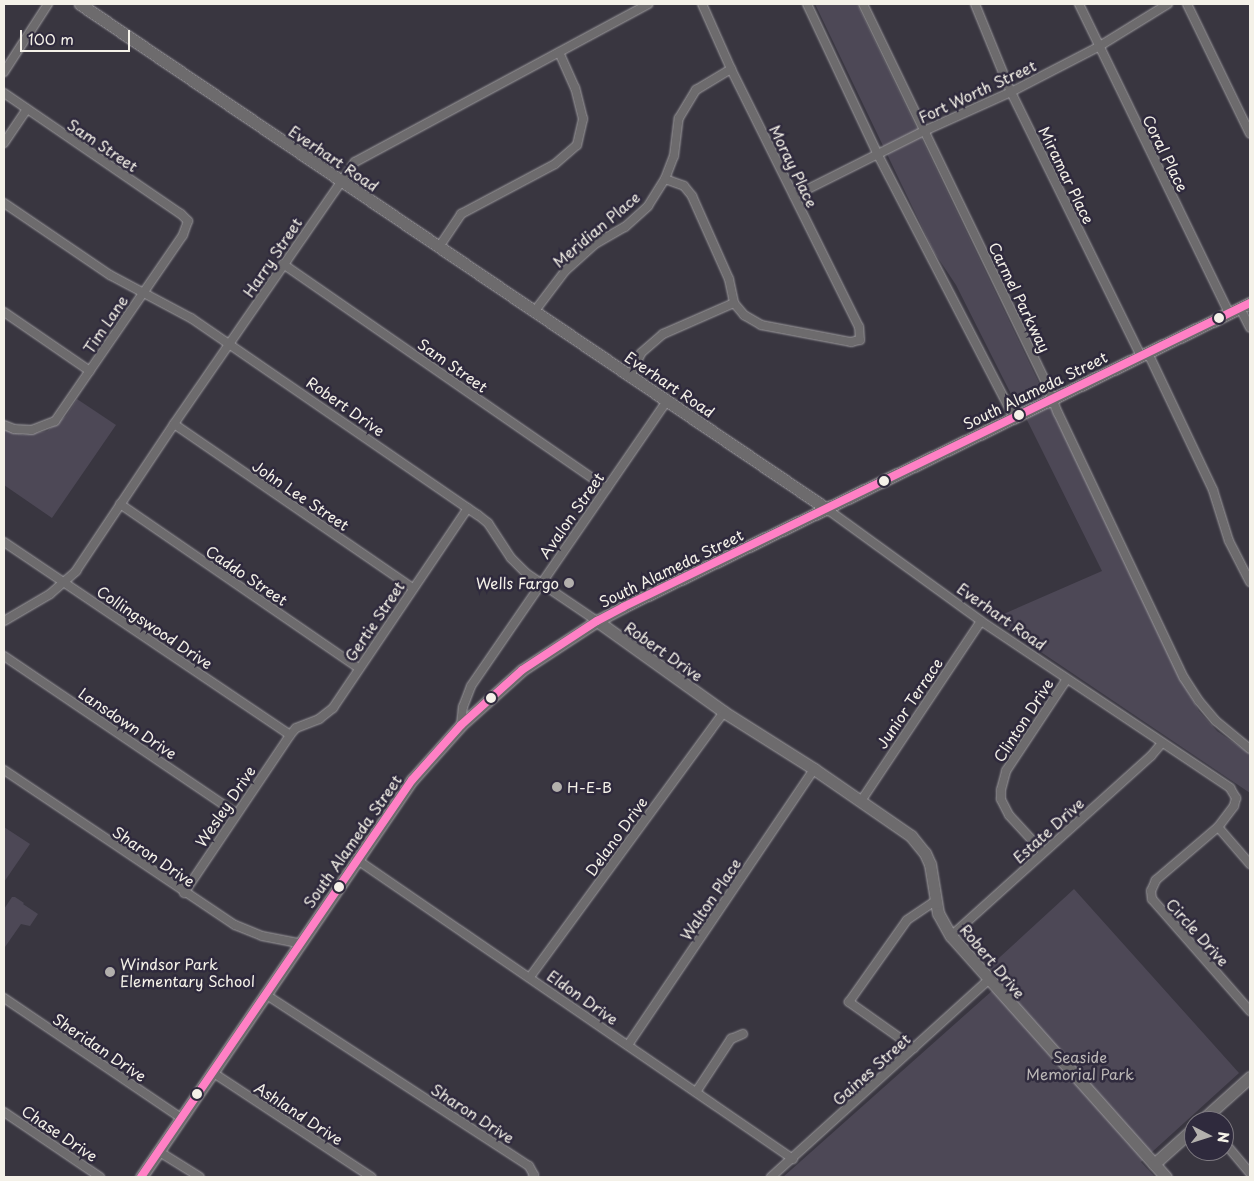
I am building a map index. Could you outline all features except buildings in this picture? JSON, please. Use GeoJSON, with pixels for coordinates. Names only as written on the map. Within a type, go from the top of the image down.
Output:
{"type":"FeatureCollection","features":[{"type":"Feature","properties":{"kind":"main road","name":"Everhart Road"},"geometry":{"type":"LineString","coordinates":[[80,4],[827,508]]}},
{"type":"Feature","properties":{"kind":"main road","name":"South Alameda Street"},"geometry":{"type":"LineString","coordinates":[[140,1177],[356,859],[412,780],[461,725],[522,670],[596,621],[1245,306]]}},
{"type":"Feature","properties":{"kind":"main road","name":"Robert Drive"},"geometry":{"type":"LineString","coordinates":[[596,621],[724,712],[814,769],[904,830],[919,844],[930,864],[935,902],[944,925],[951,936],[988,980],[1166,1177]]}},
{"type":"Feature","properties":{"kind":"main road"},"geometry":{"type":"LineString","coordinates":[[1214,1111],[1250,1077]]}},
{"type":"Feature","properties":{"kind":"main road"},"geometry":{"type":"LineString","coordinates":[[1154,1164],[1184,1137]]}},
{"type":"Feature","properties":{"kind":"street"},"geometry":{"type":"LineString","coordinates":[[4,72],[48,4]]}},
{"type":"Feature","properties":{"kind":"street","name":"Harry Street"},"geometry":{"type":"LineString","coordinates":[[4,621],[50,594],[76,571],[174,424],[355,162],[648,4]]}},
{"type":"Feature","properties":{"kind":"street","name":"Moray Place"},"geometry":{"type":"LineString","coordinates":[[702,4],[731,69],[859,327],[860,340],[851,342],[761,325],[744,315],[734,303]]}},
{"type":"Feature","properties":{"kind":"street"},"geometry":{"type":"LineString","coordinates":[[807,4],[878,154],[1014,417]]}},
{"type":"Feature","properties":{"kind":"street","name":"Carmel Parkway"},"geometry":{"type":"LineString","coordinates":[[863,4],[1184,678],[1199,701],[1216,721],[1250,749]]}},
{"type":"Feature","properties":{"kind":"street","name":"Miramar Place"},"geometry":{"type":"LineString","coordinates":[[974,4],[1011,92],[1213,490],[1229,540],[1250,582]]}},
{"type":"Feature","properties":{"kind":"street","name":"Coral Place"},"geometry":{"type":"LineString","coordinates":[[1079,4],[1098,47],[1229,313]]}},
{"type":"Feature","properties":{"kind":"street","name":"Fort Worth Street"},"geometry":{"type":"LineString","coordinates":[[794,196],[924,131],[1011,92],[1098,47],[1168,4]]}},
{"type":"Feature","properties":{"kind":"street"},"geometry":{"type":"LineString","coordinates":[[1187,4],[1250,134]]}},
{"type":"Feature","properties":{"kind":"street"},"geometry":{"type":"LineString","coordinates":[[439,247],[461,214],[555,164],[577,145],[584,119],[575,88],[559,52]]}},
{"type":"Feature","properties":{"kind":"street","name":"Meridian Place"},"geometry":{"type":"LineString","coordinates":[[534,312],[565,271],[594,244],[625,227],[648,206],[665,179],[674,156],[679,118],[696,90],[731,69]]}},
{"type":"Feature","properties":{"kind":"street","name":"Sam Street"},"geometry":{"type":"LineString","coordinates":[[4,93],[26,110],[181,214],[188,221]]}},
{"type":"Feature","properties":{"kind":"street"},"geometry":{"type":"LineString","coordinates":[[4,143],[26,110]]}},
{"type":"Feature","properties":{"kind":"street"},"geometry":{"type":"LineString","coordinates":[[630,376],[641,353],[663,334],[734,303],[729,279],[692,196],[684,186],[665,179]]}},
{"type":"Feature","properties":{"kind":"street","name":"Robert Drive"},"geometry":{"type":"LineString","coordinates":[[4,203],[110,275],[175,308],[468,508],[488,523],[512,558],[539,584],[596,621]]}},
{"type":"Feature","properties":{"kind":"street","name":"Tim Lane"},"geometry":{"type":"LineString","coordinates":[[4,425],[14,429],[32,430],[55,421],[183,235],[188,221]]}},
{"type":"Feature","properties":{"kind":"street","name":"Sam Street"},"geometry":{"type":"LineString","coordinates":[[284,264],[607,488]]}},
{"type":"Feature","properties":{"kind":"street"},"geometry":{"type":"LineString","coordinates":[[1245,306],[1250,328]]}},
{"type":"Feature","properties":{"kind":"street"},"geometry":{"type":"LineString","coordinates":[[4,312],[90,371]]}},
{"type":"Feature","properties":{"kind":"street","name":"Avalon Street"},"geometry":{"type":"LineString","coordinates":[[461,725],[464,707],[471,686],[539,584],[667,401]]}},
{"type":"Feature","properties":{"kind":"street","name":"John Lee Street"},"geometry":{"type":"LineString","coordinates":[[174,424],[413,588]]}},
{"type":"Feature","properties":{"kind":"street","name":"Caddo Street"},"geometry":{"type":"LineString","coordinates":[[120,504],[358,668]]}},
{"type":"Feature","properties":{"kind":"street","name":"Gertie Street"},"geometry":{"type":"LineString","coordinates":[[290,735],[296,728],[319,719],[333,708],[358,668],[468,508]]}},
{"type":"Feature","properties":{"kind":"street","name":"Everhart Road"},"geometry":{"type":"LineString","coordinates":[[827,508],[981,621],[1230,788],[1236,798],[1234,806],[1218,827]]}},
{"type":"Feature","properties":{"kind":"street","name":"Collingswood Drive"},"geometry":{"type":"LineString","coordinates":[[4,542],[290,735]]}},
{"type":"Feature","properties":{"kind":"street","name":"Junior Terrace"},"geometry":{"type":"LineString","coordinates":[[861,801],[981,621]]}},
{"type":"Feature","properties":{"kind":"street","name":"Lansdown Drive"},"geometry":{"type":"LineString","coordinates":[[4,656],[236,813]]}},
{"type":"Feature","properties":{"kind":"street","name":"Clinton Drive"},"geometry":{"type":"LineString","coordinates":[[1043,852],[1009,815],[1001,799],[1001,790],[1006,771],[1067,679]]}},
{"type":"Feature","properties":{"kind":"street","name":"Delano Drive"},"geometry":{"type":"LineString","coordinates":[[530,977],[724,712]]}},
{"type":"Feature","properties":{"kind":"street","name":"Wesley Drive"},"geometry":{"type":"LineString","coordinates":[[184,893],[290,735]]}},
{"type":"Feature","properties":{"kind":"street","name":"Estate Drive"},"geometry":{"type":"LineString","coordinates":[[951,936],[1151,756],[1162,743]]}},
{"type":"Feature","properties":{"kind":"street","name":"Walton Place"},"geometry":{"type":"LineString","coordinates":[[628,1045],[814,769]]}},
{"type":"Feature","properties":{"kind":"street","name":"Sharon Drive"},"geometry":{"type":"LineString","coordinates":[[4,770],[184,893],[247,931],[299,943]]}},
{"type":"Feature","properties":{"kind":"street"},"geometry":{"type":"LineString","coordinates":[[1218,827],[1250,864]]}},
{"type":"Feature","properties":{"kind":"street","name":"Circle Drive"},"geometry":{"type":"LineString","coordinates":[[1218,827],[1156,880],[1151,891],[1155,904],[1250,1011]]}},
{"type":"Feature","properties":{"kind":"street","name":"Eldon Drive"},"geometry":{"type":"LineString","coordinates":[[356,859],[792,1158]]}},
{"type":"Feature","properties":{"kind":"street"},"geometry":{"type":"LineString","coordinates":[[914,1048],[849,1002],[907,920],[935,902]]}},
{"type":"Feature","properties":{"kind":"street","name":"Gaines Street"},"geometry":{"type":"LineString","coordinates":[[771,1177],[988,980]]}},
{"type":"Feature","properties":{"kind":"street","name":"Sharon Drive"},"geometry":{"type":"LineString","coordinates":[[265,994],[529,1166],[533,1177]]}},
{"type":"Feature","properties":{"kind":"street","name":"Sheridan Drive"},"geometry":{"type":"LineString","coordinates":[[4,998],[181,1118]]}},
{"type":"Feature","properties":{"kind":"street"},"geometry":{"type":"LineString","coordinates":[[696,1092],[731,1039],[744,1034]]}},
{"type":"Feature","properties":{"kind":"street","name":"Ashland Drive"},"geometry":{"type":"LineString","coordinates":[[212,1072],[371,1177]]}},
{"type":"Feature","properties":{"kind":"street","name":"Chase Drive"},"geometry":{"type":"LineString","coordinates":[[4,1112],[100,1177]]}},
{"type":"Feature","properties":{"kind":"street"},"geometry":{"type":"LineString","coordinates":[[158,1151],[200,1177]]}},
{"type":"Feature","properties":{"kind":"street"},"geometry":{"type":"LineString","coordinates":[[1234,1154],[1250,1172]]}},
{"type":"Feature","properties":{"kind":"green space"},"geometry":{"type":"Polygon","coordinates":[[[815,4],[857,4],[1186,689],[1199,711],[1217,731],[1250,754],[1250,793],[992,619],[1102,571],[1018,402],[1014,400],[956,285],[934,252],[815,4]]]}},
{"type":"Feature","properties":{"kind":"green space"},"geometry":{"type":"Polygon","coordinates":[[[77,399],[116,425],[52,518],[4,485],[4,430],[23,435],[47,431],[66,416],[77,399]]]}},
{"type":"Feature","properties":{"kind":"green space"},"geometry":{"type":"Polygon","coordinates":[[[4,827],[30,844],[4,882],[4,827]]]}},
{"type":"Feature","properties":{"kind":"green space","name":"Seaside Memorial Park"},"geometry":{"type":"Polygon","coordinates":[[[1074,889],[1239,1073],[1197,1111],[1184,1111],[1184,1123],[1141,1162],[1155,1177],[783,1177],[1002,982],[989,967],[1074,889]]]}},
{"type":"Feature","properties":{"kind":"green space"},"geometry":{"type":"Polygon","coordinates":[[[12,897],[15,897],[38,914],[30,926],[21,924],[5,947],[4,909],[12,897]]]}},
{"type":"Feature","properties":{"kind":"transit line"},"geometry":{"type":"LineString","coordinates":[[141,1177],[412,780],[461,725],[522,670],[597,621],[623,607],[1250,303]]}},
{"type":"Feature","properties":{"kind":"place","name":"Wells Fargo"},"geometry":{"type":"Point","coordinates":[569,583]}},
{"type":"Feature","properties":{"kind":"place","name":"H-E-B"},"geometry":{"type":"Point","coordinates":[557,787]}},
{"type":"Feature","properties":{"kind":"place","name":"Windsor Park Elementary School"},"geometry":{"type":"Point","coordinates":[110,972]}}]}
